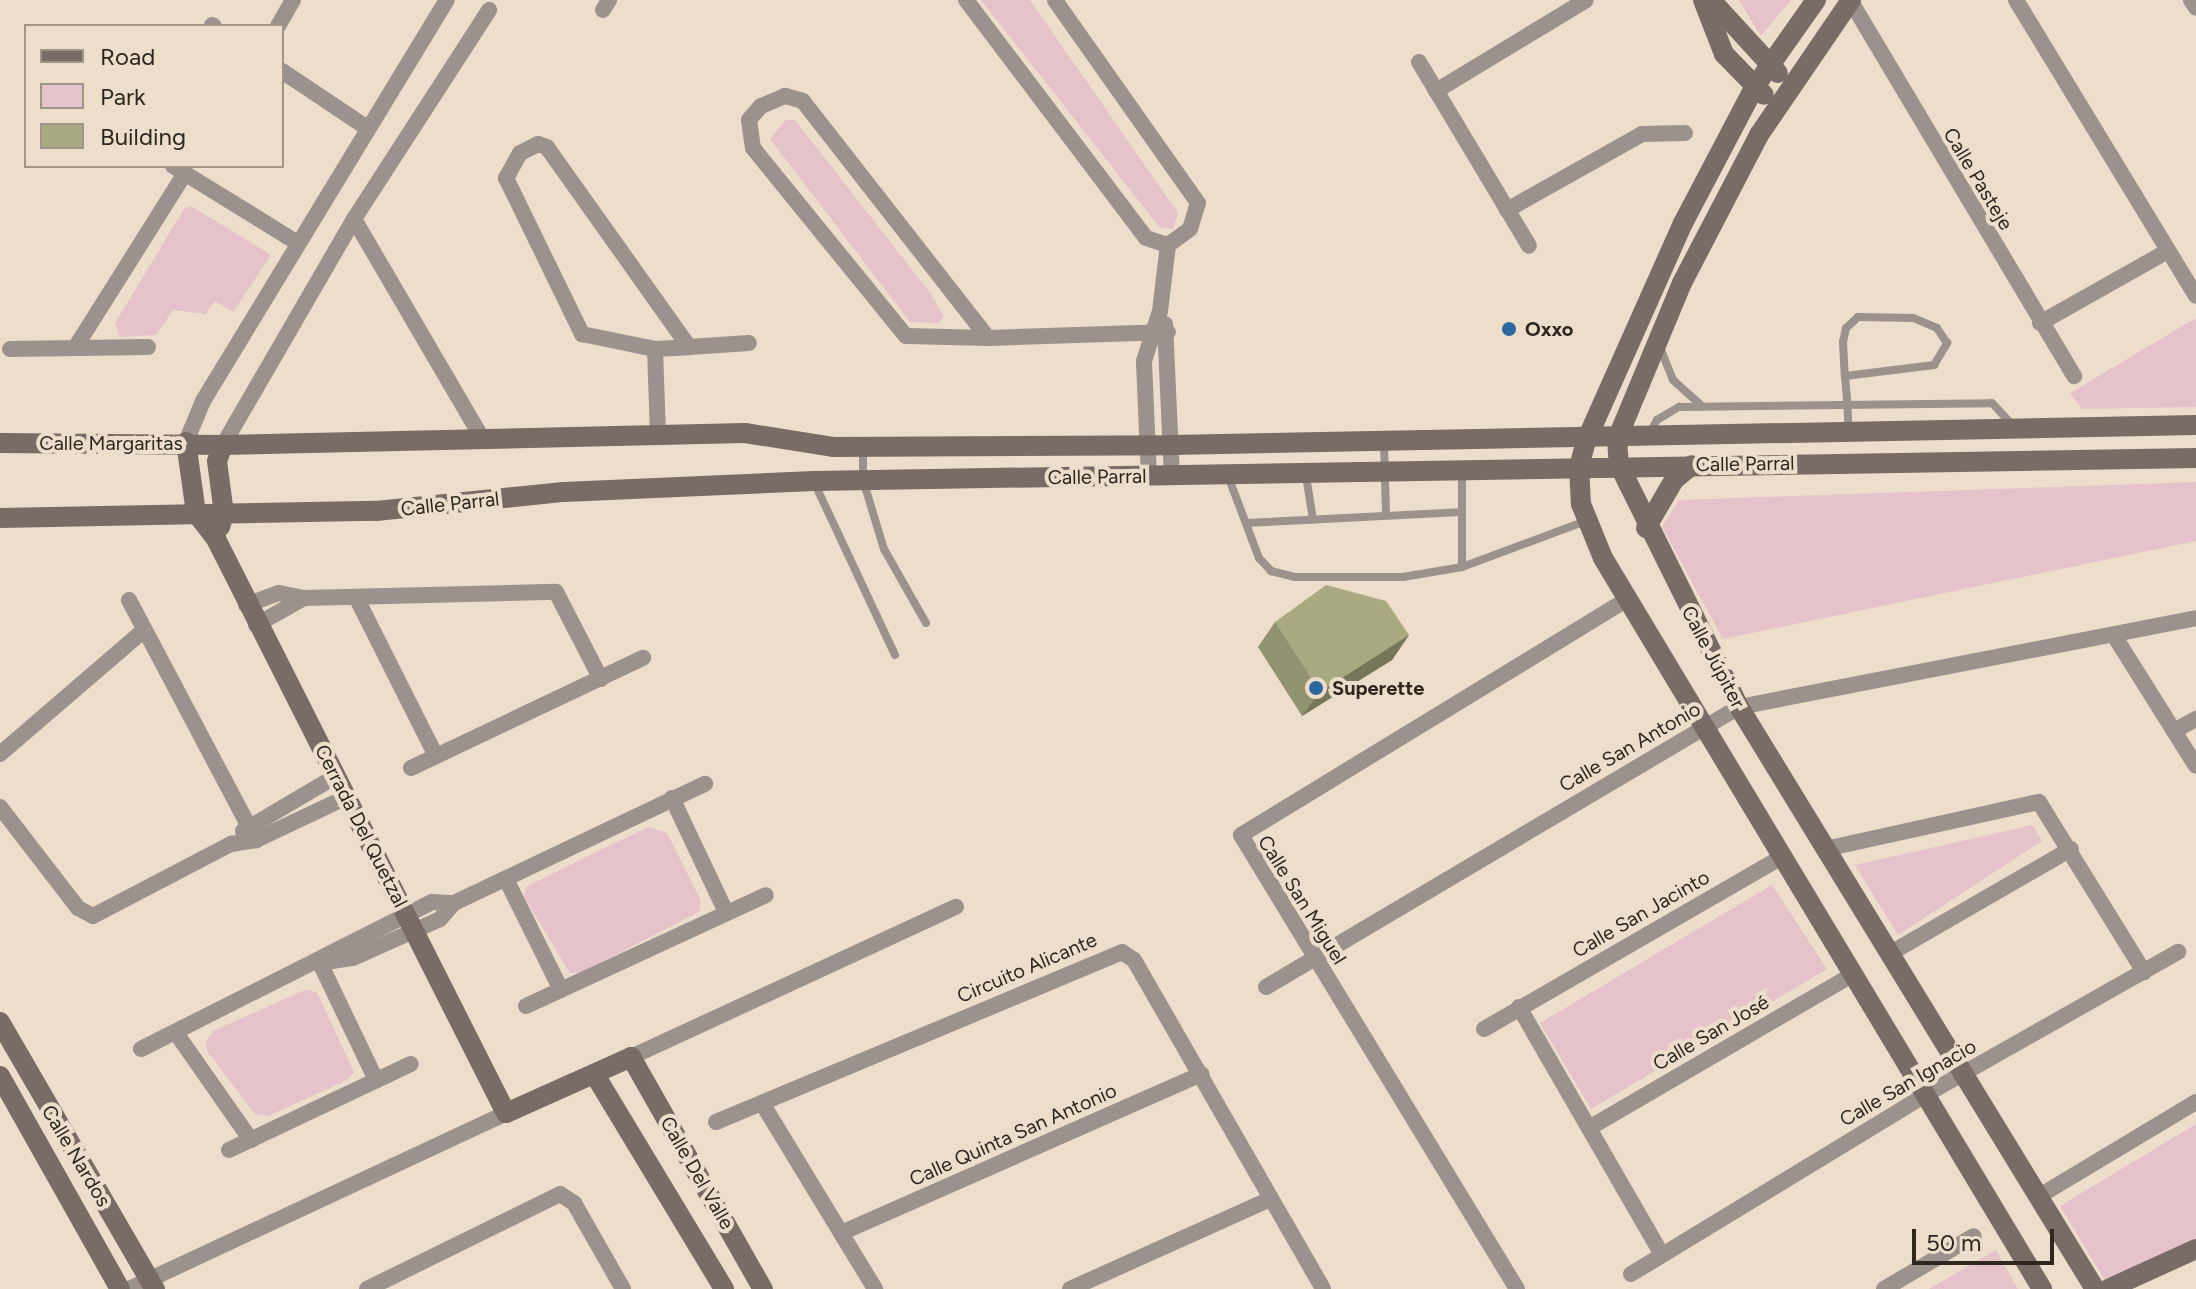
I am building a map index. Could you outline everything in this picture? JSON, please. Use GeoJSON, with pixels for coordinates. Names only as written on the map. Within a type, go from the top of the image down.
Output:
{"type":"FeatureCollection","features":[{"type":"Feature","properties":{"kind":"street"},"geometry":{"type":"LineString","coordinates":[[279,24],[293,0]]}},
{"type":"Feature","properties":{"kind":"street"},"geometry":{"type":"LineString","coordinates":[[196,513],[186,442],[203,401],[296,242],[447,0]]}},
{"type":"Feature","properties":{"kind":"street"},"geometry":{"type":"LineString","coordinates":[[966,0],[1146,238],[1168,245]]}},
{"type":"Feature","properties":{"kind":"street"},"geometry":{"type":"LineString","coordinates":[[1055,0],[1198,203],[1190,229],[1168,245],[1160,311],[1149,332],[1144,361],[1149,477]]}},
{"type":"Feature","properties":{"kind":"street"},"geometry":{"type":"LineString","coordinates":[[1436,91],[1586,0]]}},
{"type":"Feature","properties":{"kind":"street"},"geometry":{"type":"LineString","coordinates":[[1703,0],[1724,54],[1754,88],[1777,104]]}},
{"type":"Feature","properties":{"kind":"street"},"geometry":{"type":"LineString","coordinates":[[1711,0],[1768,64],[1791,83]]}},
{"type":"Feature","properties":{"kind":"street","name":"Calle Júpiter"},"geometry":{"type":"LineString","coordinates":[[1816,0],[1768,64],[1683,223],[1586,441],[1579,467],[1587,521],[1627,599],[1706,725],[2042,1289]]}},
{"type":"Feature","properties":{"kind":"street","name":"Calle Júpiter"},"geometry":{"type":"LineString","coordinates":[[1850,0],[1777,104],[1658,336],[1617,439],[1619,465],[1646,528],[1739,707],[1963,1074],[2041,1195],[2095,1289]]}},
{"type":"Feature","properties":{"kind":"street","name":"Calle Pasteje"},"geometry":{"type":"LineString","coordinates":[[1850,0],[2074,376]]}},
{"type":"Feature","properties":{"kind":"street"},"geometry":{"type":"LineString","coordinates":[[2016,0],[2166,252],[2196,296]]}},
{"type":"Feature","properties":{"kind":"street"},"geometry":{"type":"LineString","coordinates":[[2191,0],[2196,8]]}},
{"type":"Feature","properties":{"kind":"street"},"geometry":{"type":"LineString","coordinates":[[216,539],[224,514],[217,461],[223,445],[354,219],[489,10]]}},
{"type":"Feature","properties":{"kind":"street"},"geometry":{"type":"LineString","coordinates":[[1419,62],[1529,246]]}},
{"type":"Feature","properties":{"kind":"street"},"geometry":{"type":"LineString","coordinates":[[284,72],[367,128]]}},
{"type":"Feature","properties":{"kind":"street"},"geometry":{"type":"LineString","coordinates":[[988,338],[803,101],[785,96],[761,106],[749,120],[753,148],[896,328],[917,339],[988,338],[1168,332]]}},
{"type":"Feature","properties":{"kind":"street"},"geometry":{"type":"LineString","coordinates":[[1507,210],[1642,134],[1685,133]]}},
{"type":"Feature","properties":{"kind":"street"},"geometry":{"type":"LineString","coordinates":[[689,347],[547,147],[538,144],[520,153],[506,178],[582,334],[655,349],[689,347],[749,343]]}},
{"type":"Feature","properties":{"kind":"street"},"geometry":{"type":"LineString","coordinates":[[75,348],[179,170],[296,242]]}},
{"type":"Feature","properties":{"kind":"street"},"geometry":{"type":"LineString","coordinates":[[354,219],[483,440]]}},
{"type":"Feature","properties":{"kind":"street"},"geometry":{"type":"LineString","coordinates":[[2040,323],[2166,252]]}},
{"type":"Feature","properties":{"kind":"street"},"geometry":{"type":"LineString","coordinates":[[1160,311],[1168,332],[1172,477]]}},
{"type":"Feature","properties":{"kind":"street"},"geometry":{"type":"LineString","coordinates":[[10,349],[148,347]]}},
{"type":"Feature","properties":{"kind":"street"},"geometry":{"type":"LineString","coordinates":[[655,349],[658,436]]}},
{"type":"Feature","properties":{"kind":"street","name":"Calle Parral"},"geometry":{"type":"LineString","coordinates":[[483,440],[745,433],[863,447],[1171,445],[1586,441],[2196,425]]}},
{"type":"Feature","properties":{"kind":"street","name":"Calle Margaritas"},"geometry":{"type":"LineString","coordinates":[[0,443],[186,442],[223,445],[483,440]]}},
{"type":"Feature","properties":{"kind":"street","name":"Calle Parral"},"geometry":{"type":"LineString","coordinates":[[0,518],[376,511],[564,492],[814,481],[1384,474],[1619,465],[2196,458]]}},
{"type":"Feature","properties":{"kind":"street"},"geometry":{"type":"LineString","coordinates":[[1646,528],[1674,480],[1692,465]]}},
{"type":"Feature","properties":{"kind":"street","name":"Cerrada Del Quetzal"},"geometry":{"type":"LineString","coordinates":[[196,513],[216,539],[256,625],[347,797],[506,1113]]}},
{"type":"Feature","properties":{"kind":"street"},"geometry":{"type":"LineString","coordinates":[[246,605],[279,593],[304,598],[556,592],[601,679]]}},
{"type":"Feature","properties":{"kind":"street"},"geometry":{"type":"LineString","coordinates":[[356,597],[436,756]]}},
{"type":"Feature","properties":{"kind":"street"},"geometry":{"type":"LineString","coordinates":[[256,625],[304,598]]}},
{"type":"Feature","properties":{"kind":"street","name":"Calle San Miguel"},"geometry":{"type":"LineString","coordinates":[[1517,1289],[1242,839],[1244,832],[1627,599]]}},
{"type":"Feature","properties":{"kind":"street"},"geometry":{"type":"LineString","coordinates":[[129,600],[252,832]]}},
{"type":"Feature","properties":{"kind":"street","name":"Calle San Antonio"},"geometry":{"type":"LineString","coordinates":[[1266,987],[1739,707],[2115,637],[2196,618]]}},
{"type":"Feature","properties":{"kind":"street"},"geometry":{"type":"LineString","coordinates":[[0,754],[144,630]]}},
{"type":"Feature","properties":{"kind":"street"},"geometry":{"type":"LineString","coordinates":[[2115,637],[2196,766]]}},
{"type":"Feature","properties":{"kind":"street"},"geometry":{"type":"LineString","coordinates":[[411,768],[643,658]]}},
{"type":"Feature","properties":{"kind":"street"},"geometry":{"type":"LineString","coordinates":[[2174,731],[2196,719]]}},
{"type":"Feature","properties":{"kind":"street"},"geometry":{"type":"LineString","coordinates":[[0,807],[88,915],[231,844],[336,776]]}},
{"type":"Feature","properties":{"kind":"street"},"geometry":{"type":"LineString","coordinates":[[141,1049],[410,923],[432,902],[454,903],[705,784]]}},
{"type":"Feature","properties":{"kind":"street"},"geometry":{"type":"LineString","coordinates":[[252,832],[347,797]]}},
{"type":"Feature","properties":{"kind":"street"},"geometry":{"type":"LineString","coordinates":[[672,798],[726,912]]}},
{"type":"Feature","properties":{"kind":"street"},"geometry":{"type":"LineString","coordinates":[[1825,849],[2035,802],[2046,810],[2144,972]]}},
{"type":"Feature","properties":{"kind":"street"},"geometry":{"type":"LineString","coordinates":[[1889,954],[2071,849]]}},
{"type":"Feature","properties":{"kind":"street","name":"Calle San Jacinto"},"geometry":{"type":"LineString","coordinates":[[1484,1029],[1784,856]]}},
{"type":"Feature","properties":{"kind":"street"},"geometry":{"type":"LineString","coordinates":[[506,879],[561,990]]}},
{"type":"Feature","properties":{"kind":"street"},"geometry":{"type":"LineString","coordinates":[[526,1006],[766,895]]}},
{"type":"Feature","properties":{"kind":"street"},"geometry":{"type":"LineString","coordinates":[[129,1289],[152,1284],[506,1113],[595,1075],[956,907]]}},
{"type":"Feature","properties":{"kind":"street","name":"Circuito Alicante"},"geometry":{"type":"LineString","coordinates":[[716,1122],[1122,952],[1134,960],[1323,1289]]}},
{"type":"Feature","properties":{"kind":"street","name":"Calle San Ignacio"},"geometry":{"type":"LineString","coordinates":[[1631,1274],[1925,1095],[2178,952]]}},
{"type":"Feature","properties":{"kind":"street"},"geometry":{"type":"LineString","coordinates":[[320,963],[376,1080]]}},
{"type":"Feature","properties":{"kind":"street","name":"Calle San José"},"geometry":{"type":"LineString","coordinates":[[1589,1128],[1854,974]]}},
{"type":"Feature","properties":{"kind":"street"},"geometry":{"type":"LineString","coordinates":[[1519,1007],[1662,1255]]}},
{"type":"Feature","properties":{"kind":"street","name":"Calle Nardos"},"geometry":{"type":"LineString","coordinates":[[0,1022],[152,1284]]}},
{"type":"Feature","properties":{"kind":"street"},"geometry":{"type":"LineString","coordinates":[[176,1033],[251,1140]]}},
{"type":"Feature","properties":{"kind":"street","name":"Calle Del Valle"},"geometry":{"type":"LineString","coordinates":[[631,1057],[763,1289]]}},
{"type":"Feature","properties":{"kind":"street"},"geometry":{"type":"LineString","coordinates":[[229,1150],[411,1064]]}},
{"type":"Feature","properties":{"kind":"street","name":"Calle Quinta San Antonio"},"geometry":{"type":"LineString","coordinates":[[841,1233],[1201,1074]]}},
{"type":"Feature","properties":{"kind":"street","name":"Calle Del Valle"},"geometry":{"type":"LineString","coordinates":[[595,1075],[724,1289]]}},
{"type":"Feature","properties":{"kind":"street","name":"Calle Nardos"},"geometry":{"type":"LineString","coordinates":[[0,1076],[120,1289]]}},
{"type":"Feature","properties":{"kind":"street"},"geometry":{"type":"LineString","coordinates":[[2041,1195],[2196,1102]]}},
{"type":"Feature","properties":{"kind":"street"},"geometry":{"type":"LineString","coordinates":[[762,1103],[875,1289]]}},
{"type":"Feature","properties":{"kind":"street"},"geometry":{"type":"LineString","coordinates":[[367,1289],[560,1194],[574,1203],[623,1289]]}},
{"type":"Feature","properties":{"kind":"street"},"geometry":{"type":"LineString","coordinates":[[1070,1289],[1270,1199]]}},
{"type":"Feature","properties":{"kind":"street"},"geometry":{"type":"LineString","coordinates":[[1884,1289],[1974,1236]]}},
{"type":"Feature","properties":{"kind":"street"},"geometry":{"type":"LineString","coordinates":[[2108,1289],[2196,1249]]}},
{"type":"Feature","properties":{"kind":"lane"},"geometry":{"type":"LineString","coordinates":[[1845,376],[1934,365],[1947,343],[1937,328],[1913,318],[1858,317],[1846,328],[1843,342],[1845,376],[1847,408],[1849,432]]}},
{"type":"Feature","properties":{"kind":"lane"},"geometry":{"type":"LineString","coordinates":[[1658,336],[1668,372],[1704,408]]}},
{"type":"Feature","properties":{"kind":"lane"},"geometry":{"type":"LineString","coordinates":[[1647,437],[1671,410],[1704,408],[1847,408],[1992,403],[2006,413],[2015,429]]}},
{"type":"Feature","properties":{"kind":"lane"},"geometry":{"type":"LineString","coordinates":[[1384,443],[1386,515]]}},
{"type":"Feature","properties":{"kind":"lane"},"geometry":{"type":"LineString","coordinates":[[863,447],[863,480],[884,549],[926,623]]}},
{"type":"Feature","properties":{"kind":"lane"},"geometry":{"type":"LineString","coordinates":[[1462,469],[1462,567]]}},
{"type":"Feature","properties":{"kind":"lane"},"geometry":{"type":"LineString","coordinates":[[1306,475],[1313,519]]}},
{"type":"Feature","properties":{"kind":"lane"},"geometry":{"type":"LineString","coordinates":[[1228,476],[1259,558],[1271,571],[1295,577],[1403,577],[1462,567],[1587,521]]}},
{"type":"Feature","properties":{"kind":"lane"},"geometry":{"type":"LineString","coordinates":[[814,481],[895,655]]}},
{"type":"Feature","properties":{"kind":"lane"},"geometry":{"type":"LineString","coordinates":[[1246,523],[1461,512]]}},
{"type":"Feature","properties":{"kind":"green space"},"geometry":{"type":"Polygon","coordinates":[[[981,0],[1030,0],[1178,213],[1173,229],[1160,228],[981,0]]]}},
{"type":"Feature","properties":{"kind":"green space"},"geometry":{"type":"Polygon","coordinates":[[[1739,0],[1791,0],[1761,36],[1739,0]]]}},
{"type":"Feature","properties":{"kind":"green space"},"geometry":{"type":"Polygon","coordinates":[[[786,120],[795,120],[931,294],[944,317],[938,323],[910,322],[770,139],[786,120]]]}},
{"type":"Feature","properties":{"kind":"green space"},"geometry":{"type":"Polygon","coordinates":[[[191,206],[271,255],[233,312],[215,301],[206,314],[173,310],[156,335],[120,337],[115,323],[184,209],[191,206]]]}},
{"type":"Feature","properties":{"kind":"green space"},"geometry":{"type":"Polygon","coordinates":[[[2196,318],[2196,407],[2082,409],[2070,393],[2196,318]]]}},
{"type":"Feature","properties":{"kind":"green space"},"geometry":{"type":"Polygon","coordinates":[[[2196,482],[2196,541],[1723,639],[1662,527],[1679,500],[2196,482]]]}},
{"type":"Feature","properties":{"kind":"green space"},"geometry":{"type":"Polygon","coordinates":[[[2033,825],[2042,841],[1898,935],[1855,865],[2033,825]]]}},
{"type":"Feature","properties":{"kind":"green space"},"geometry":{"type":"Polygon","coordinates":[[[648,827],[667,833],[701,901],[700,911],[581,973],[570,973],[524,897],[527,886],[648,827]]]}},
{"type":"Feature","properties":{"kind":"green space"},"geometry":{"type":"Polygon","coordinates":[[[1772,885],[1827,969],[1591,1109],[1540,1023],[1772,885]]]}},
{"type":"Feature","properties":{"kind":"green space"},"geometry":{"type":"Polygon","coordinates":[[[305,990],[317,992],[354,1072],[347,1080],[268,1116],[255,1114],[207,1051],[206,1042],[213,1031],[305,990]]]}},
{"type":"Feature","properties":{"kind":"green space"},"geometry":{"type":"Polygon","coordinates":[[[2196,1124],[2196,1240],[2106,1282],[2060,1206],[2196,1124]]]}},
{"type":"Feature","properties":{"kind":"green space"},"geometry":{"type":"Polygon","coordinates":[[[1996,1250],[2018,1289],[1929,1289],[1996,1250]]]}},
{"type":"Feature","properties":{"kind":"building"},"geometry":{"type":"Polygon","coordinates":[[[1326,585],[1386,601],[1409,635],[1320,692],[1275,622],[1326,585]]]}},
{"type":"Feature","properties":{"kind":"place","name":"Oxxo"},"geometry":{"type":"Point","coordinates":[1509,329]}},
{"type":"Feature","properties":{"kind":"place","name":"Superette"},"geometry":{"type":"Point","coordinates":[1316,688]}}]}
